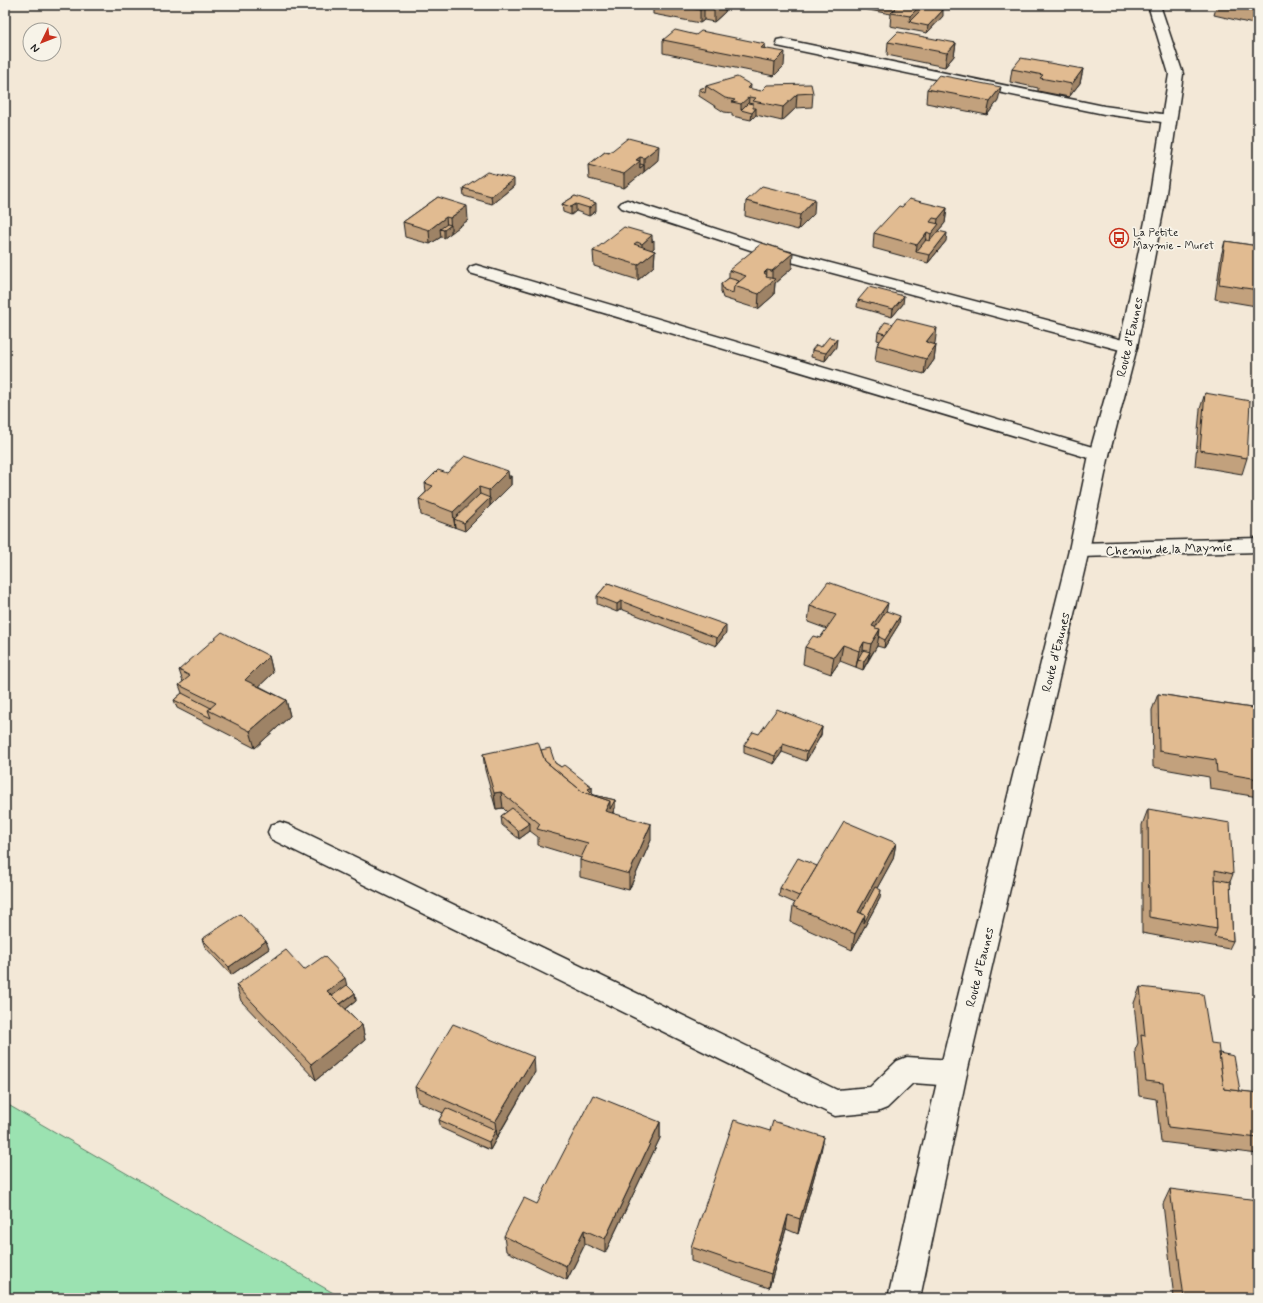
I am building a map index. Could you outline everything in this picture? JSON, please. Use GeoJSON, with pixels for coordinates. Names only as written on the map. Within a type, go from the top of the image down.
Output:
{"type":"FeatureCollection","features":[{"type":"Feature","properties":{"kind":"main road","name":"Route d'Eaunes"},"geometry":{"type":"LineString","coordinates":[[904,1298],[953,1073],[1079,550],[1099,455],[1128,347],[1159,192],[1176,74],[1154,5]]}},
{"type":"Feature","properties":{"kind":"main road"},"geometry":{"type":"LineString","coordinates":[[782,43],[1104,110],[1169,119]]}},
{"type":"Feature","properties":{"kind":"main road"},"geometry":{"type":"LineString","coordinates":[[627,204],[775,254],[1128,347]]}},
{"type":"Feature","properties":{"kind":"main road"},"geometry":{"type":"LineString","coordinates":[[476,270],[1099,455]]}},
{"type":"Feature","properties":{"kind":"main road","name":"Chemin de la Maymie"},"geometry":{"type":"LineString","coordinates":[[1079,550],[1258,545]]}},
{"type":"Feature","properties":{"kind":"main road"},"geometry":{"type":"LineString","coordinates":[[280,832],[835,1103],[877,1099],[907,1070],[953,1073]]}},
{"type":"Feature","properties":{"kind":"green space"},"geometry":{"type":"Polygon","coordinates":[[[5,1103],[10,1106],[342,1298],[5,1298],[5,1103]]]}},
{"type":"Feature","properties":{"kind":"building"},"geometry":{"type":"Polygon","coordinates":[[[675,5],[719,5],[714,9],[704,7],[700,10],[675,5]]]}},
{"type":"Feature","properties":{"kind":"building"},"geometry":{"type":"Polygon","coordinates":[[[899,5],[921,5],[910,16],[891,13],[899,5]]]}},
{"type":"Feature","properties":{"kind":"building"},"geometry":{"type":"Polygon","coordinates":[[[1231,5],[1258,5],[1258,10],[1257,11],[1231,5]]]}},
{"type":"Feature","properties":{"kind":"building"},"geometry":{"type":"Polygon","coordinates":[[[925,6],[943,10],[928,26],[909,22],[925,6]]]}},
{"type":"Feature","properties":{"kind":"building"},"geometry":{"type":"Polygon","coordinates":[[[675,30],[696,35],[701,31],[765,44],[761,48],[785,52],[775,62],[663,40],[675,30]]]}},
{"type":"Feature","properties":{"kind":"building"},"geometry":{"type":"Polygon","coordinates":[[[898,32],[956,43],[947,53],[888,42],[898,32]]]}},
{"type":"Feature","properties":{"kind":"building"},"geometry":{"type":"Polygon","coordinates":[[[1021,58],[1083,69],[1072,84],[1040,78],[1043,75],[1012,69],[1021,58]]]}},
{"type":"Feature","properties":{"kind":"building"},"geometry":{"type":"Polygon","coordinates":[[[939,75],[1001,87],[990,101],[927,89],[939,75]]]}},
{"type":"Feature","properties":{"kind":"building"},"geometry":{"type":"Polygon","coordinates":[[[737,77],[751,85],[748,88],[761,91],[767,85],[811,84],[813,93],[797,94],[783,107],[753,101],[756,98],[749,97],[741,104],[732,102],[735,100],[725,98],[706,86],[737,77]]]}},
{"type":"Feature","properties":{"kind":"building"},"geometry":{"type":"Polygon","coordinates":[[[706,87],[705,93],[699,89],[706,87]]]}},
{"type":"Feature","properties":{"kind":"building"},"geometry":{"type":"Polygon","coordinates":[[[748,103],[753,104],[753,108],[756,108],[752,113],[741,110],[748,103]]]}},
{"type":"Feature","properties":{"kind":"building"},"geometry":{"type":"Polygon","coordinates":[[[628,138],[659,146],[644,158],[640,157],[636,160],[640,161],[624,174],[588,165],[605,152],[609,153],[628,138]]]}},
{"type":"Feature","properties":{"kind":"building"},"geometry":{"type":"Polygon","coordinates":[[[487,172],[514,179],[491,196],[463,188],[487,172]]]}},
{"type":"Feature","properties":{"kind":"building"},"geometry":{"type":"Polygon","coordinates":[[[762,186],[815,199],[800,215],[746,201],[762,186]]]}},
{"type":"Feature","properties":{"kind":"building"},"geometry":{"type":"Polygon","coordinates":[[[575,196],[596,203],[589,208],[576,204],[571,207],[562,204],[575,196]]]}},
{"type":"Feature","properties":{"kind":"building"},"geometry":{"type":"Polygon","coordinates":[[[438,197],[467,206],[450,218],[446,217],[429,230],[403,222],[438,197]]]}},
{"type":"Feature","properties":{"kind":"building"},"geometry":{"type":"Polygon","coordinates":[[[909,199],[947,208],[938,219],[933,218],[930,222],[939,224],[931,234],[927,232],[917,245],[874,233],[899,206],[902,207],[909,199]]]}},
{"type":"Feature","properties":{"kind":"building"},"geometry":{"type":"Polygon","coordinates":[[[447,224],[451,225],[444,230],[440,229],[447,224]]]}},
{"type":"Feature","properties":{"kind":"building"},"geometry":{"type":"Polygon","coordinates":[[[624,227],[652,235],[642,244],[637,242],[634,244],[655,251],[638,265],[593,251],[624,227]]]}},
{"type":"Feature","properties":{"kind":"building"},"geometry":{"type":"Polygon","coordinates":[[[938,231],[947,233],[930,255],[916,252],[926,240],[930,241],[938,231]]]}},
{"type":"Feature","properties":{"kind":"building"},"geometry":{"type":"Polygon","coordinates":[[[1225,241],[1258,246],[1258,290],[1219,284],[1225,241]]]}},
{"type":"Feature","properties":{"kind":"building"},"geometry":{"type":"Polygon","coordinates":[[[762,243],[793,253],[772,271],[767,270],[764,273],[767,275],[766,277],[775,279],[759,294],[734,286],[746,276],[729,270],[762,243]]]}},
{"type":"Feature","properties":{"kind":"building"},"geometry":{"type":"Polygon","coordinates":[[[729,278],[739,281],[734,286],[733,293],[724,290],[721,284],[729,278]]]}},
{"type":"Feature","properties":{"kind":"building"},"geometry":{"type":"Polygon","coordinates":[[[869,287],[904,296],[893,309],[858,300],[869,287]]]}},
{"type":"Feature","properties":{"kind":"building"},"geometry":{"type":"Polygon","coordinates":[[[897,318],[937,328],[926,342],[936,345],[926,359],[877,345],[897,318]]]}},
{"type":"Feature","properties":{"kind":"building"},"geometry":{"type":"Polygon","coordinates":[[[885,322],[893,324],[885,334],[878,332],[885,322]]]}},
{"type":"Feature","properties":{"kind":"building"},"geometry":{"type":"Polygon","coordinates":[[[829,337],[837,339],[826,353],[812,350],[816,345],[821,347],[829,337]]]}},
{"type":"Feature","properties":{"kind":"building"},"geometry":{"type":"Polygon","coordinates":[[[1205,393],[1250,401],[1247,458],[1200,450],[1205,393]]]}},
{"type":"Feature","properties":{"kind":"building"},"geometry":{"type":"Polygon","coordinates":[[[465,456],[508,471],[489,490],[479,487],[453,512],[419,499],[433,486],[425,483],[438,470],[447,473],[465,456]]]}},
{"type":"Feature","properties":{"kind":"building"},"geometry":{"type":"Polygon","coordinates":[[[480,494],[490,498],[464,523],[454,519],[480,494]]]}},
{"type":"Feature","properties":{"kind":"building"},"geometry":{"type":"Polygon","coordinates":[[[828,582],[888,603],[872,626],[880,629],[871,644],[864,642],[859,651],[843,645],[834,657],[805,647],[813,636],[820,638],[836,615],[810,606],[828,582]]]}},
{"type":"Feature","properties":{"kind":"building"},"geometry":{"type":"Polygon","coordinates":[[[608,583],[726,625],[717,638],[621,601],[617,604],[597,596],[608,583]]]}},
{"type":"Feature","properties":{"kind":"building"},"geometry":{"type":"Polygon","coordinates":[[[886,611],[900,616],[885,640],[879,637],[880,629],[875,628],[886,611]]]}},
{"type":"Feature","properties":{"kind":"building"},"geometry":{"type":"Polygon","coordinates":[[[222,632],[269,656],[245,680],[286,700],[250,731],[208,710],[216,703],[179,685],[190,676],[179,670],[222,632]]]}},
{"type":"Feature","properties":{"kind":"building"},"geometry":{"type":"Polygon","coordinates":[[[863,650],[870,652],[864,661],[858,659],[863,650]]]}},
{"type":"Feature","properties":{"kind":"building"},"geometry":{"type":"Polygon","coordinates":[[[182,693],[211,708],[208,710],[211,718],[174,700],[182,693]]]}},
{"type":"Feature","properties":{"kind":"building"},"geometry":{"type":"Polygon","coordinates":[[[1158,694],[1258,709],[1258,779],[1217,772],[1216,760],[1159,751],[1158,694]]]}},
{"type":"Feature","properties":{"kind":"building"},"geometry":{"type":"Polygon","coordinates":[[[777,709],[822,727],[807,752],[783,744],[775,756],[744,745],[753,732],[759,734],[777,709]]]}},
{"type":"Feature","properties":{"kind":"building"},"geometry":{"type":"Polygon","coordinates":[[[538,742],[545,761],[583,792],[610,801],[605,811],[651,824],[629,874],[580,860],[588,843],[537,829],[540,824],[501,792],[494,793],[483,754],[538,742]]]}},
{"type":"Feature","properties":{"kind":"building"},"geometry":{"type":"Polygon","coordinates":[[[550,748],[555,763],[561,767],[564,765],[592,787],[588,789],[594,795],[615,800],[610,809],[610,801],[583,792],[545,761],[541,750],[550,748]]]}},
{"type":"Feature","properties":{"kind":"building"},"geometry":{"type":"Polygon","coordinates":[[[512,808],[530,823],[518,831],[501,816],[512,808]]]}},
{"type":"Feature","properties":{"kind":"building"},"geometry":{"type":"Polygon","coordinates":[[[1148,809],[1230,823],[1233,874],[1215,870],[1217,929],[1149,917],[1148,809]]]}},
{"type":"Feature","properties":{"kind":"building"},"geometry":{"type":"Polygon","coordinates":[[[844,821],[896,843],[858,912],[865,915],[855,934],[793,906],[844,821]]]}},
{"type":"Feature","properties":{"kind":"building"},"geometry":{"type":"Polygon","coordinates":[[[798,858],[817,866],[799,896],[780,888],[798,858]]]}},
{"type":"Feature","properties":{"kind":"building"},"geometry":{"type":"Polygon","coordinates":[[[1215,879],[1230,882],[1233,941],[1214,937],[1217,929],[1215,879]]]}},
{"type":"Feature","properties":{"kind":"building"},"geometry":{"type":"Polygon","coordinates":[[[875,887],[881,890],[864,923],[865,915],[861,913],[875,887]]]}},
{"type":"Feature","properties":{"kind":"building"},"geometry":{"type":"Polygon","coordinates":[[[240,914],[266,941],[229,967],[202,939],[240,914]]]}},
{"type":"Feature","properties":{"kind":"building"},"geometry":{"type":"Polygon","coordinates":[[[286,950],[304,970],[324,956],[345,978],[327,991],[362,1025],[311,1064],[236,985],[286,950]]]}},
{"type":"Feature","properties":{"kind":"building"},"geometry":{"type":"Polygon","coordinates":[[[347,985],[355,993],[340,1004],[332,996],[347,985]]]}},
{"type":"Feature","properties":{"kind":"building"},"geometry":{"type":"Polygon","coordinates":[[[1140,987],[1203,994],[1211,1043],[1218,1044],[1224,1089],[1258,1093],[1258,1138],[1168,1127],[1163,1083],[1146,1081],[1141,1035],[1145,1036],[1140,987]]]}},
{"type":"Feature","properties":{"kind":"building"},"geometry":{"type":"Polygon","coordinates":[[[453,1024],[534,1057],[495,1122],[415,1087],[453,1024]]]}},
{"type":"Feature","properties":{"kind":"building"},"geometry":{"type":"Polygon","coordinates":[[[1219,1053],[1234,1056],[1240,1091],[1224,1089],[1219,1053]]]}},
{"type":"Feature","properties":{"kind":"building"},"geometry":{"type":"Polygon","coordinates":[[[593,1095],[660,1122],[605,1239],[584,1230],[566,1266],[504,1236],[524,1198],[537,1204],[593,1095]]]}},
{"type":"Feature","properties":{"kind":"building"},"geometry":{"type":"Polygon","coordinates":[[[446,1108],[496,1130],[489,1142],[439,1120],[446,1108]]]}},
{"type":"Feature","properties":{"kind":"building"},"geometry":{"type":"Polygon","coordinates":[[[734,1120],[770,1131],[773,1121],[824,1137],[800,1219],[788,1215],[771,1274],[691,1247],[734,1120]]]}},
{"type":"Feature","properties":{"kind":"building"},"geometry":{"type":"Polygon","coordinates":[[[1170,1189],[1258,1200],[1258,1298],[1184,1298],[1170,1189]]]}},
{"type":"Feature","properties":{"kind":"place","name":"La Petite Maymie - Muret"},"geometry":{"type":"Point","coordinates":[1119,238]}}]}
